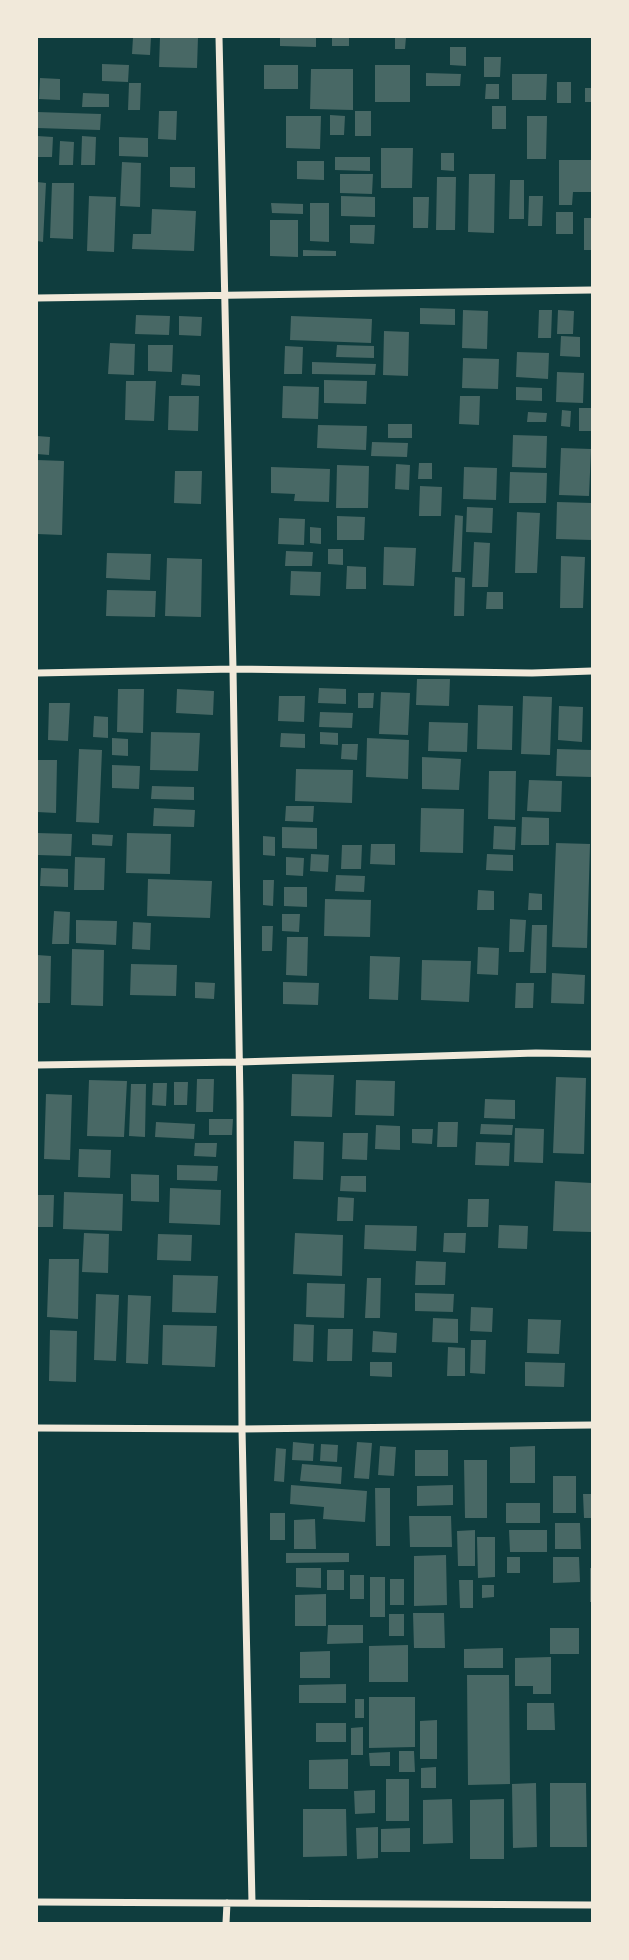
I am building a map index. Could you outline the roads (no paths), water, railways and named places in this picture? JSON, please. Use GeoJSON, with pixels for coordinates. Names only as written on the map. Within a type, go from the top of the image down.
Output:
{"type":"FeatureCollection","features":[{"type":"Feature","properties":{"kind":"street"},"geometry":{"type":"LineString","coordinates":[[219,37],[233,669],[242,1429],[252,1903]]}},
{"type":"Feature","properties":{"kind":"street"},"geometry":{"type":"LineString","coordinates":[[37,298],[592,290]]}},
{"type":"Feature","properties":{"kind":"street"},"geometry":{"type":"LineString","coordinates":[[37,673],[233,669],[532,673],[592,671]]}},
{"type":"Feature","properties":{"kind":"street"},"geometry":{"type":"LineString","coordinates":[[37,1065],[536,1053],[592,1054]]}},
{"type":"Feature","properties":{"kind":"street"},"geometry":{"type":"LineString","coordinates":[[37,1428],[242,1429],[592,1425]]}},
{"type":"Feature","properties":{"kind":"street"},"geometry":{"type":"LineString","coordinates":[[37,1902],[592,1905]]}},
{"type":"Feature","properties":{"kind":"street"},"geometry":{"type":"LineString","coordinates":[[226,1923],[227,1903]]}}]}
